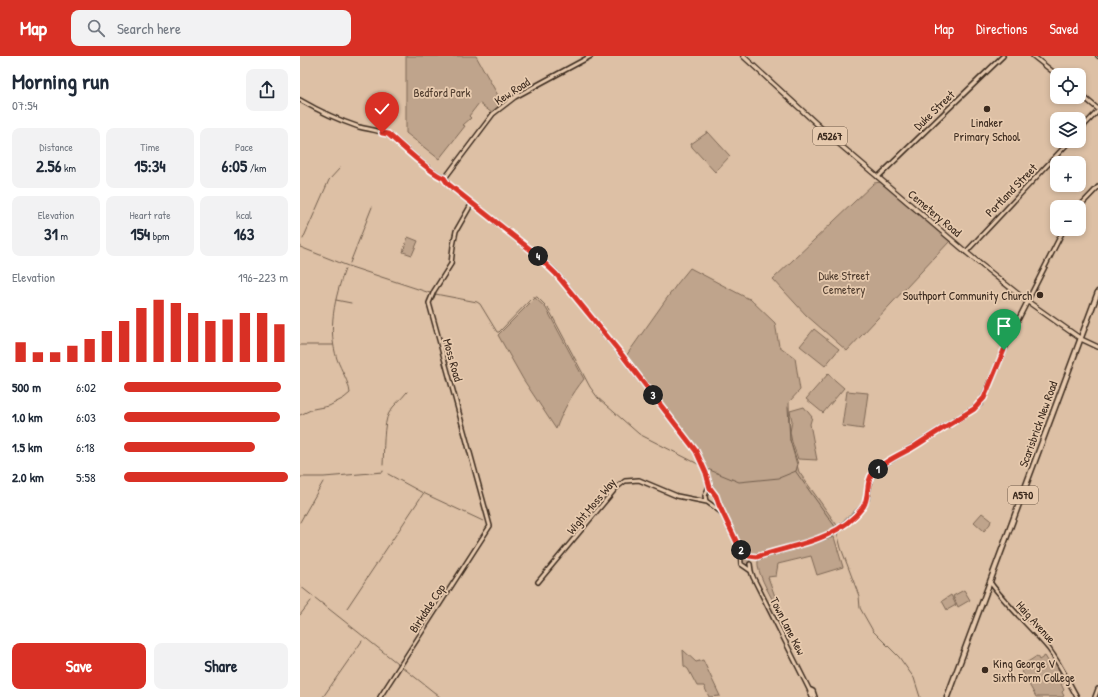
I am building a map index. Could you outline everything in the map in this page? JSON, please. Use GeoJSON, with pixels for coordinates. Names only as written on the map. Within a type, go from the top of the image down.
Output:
{"type":"FeatureCollection","features":[{"type":"Feature","properties":{"kind":"highway","name":"Scarisbrick New Road"},"geometry":{"type":"LineString","coordinates":[[947,697],[1098,292]]}},
{"type":"Feature","properties":{"kind":"main road","name":"Cemetery Road"},"geometry":{"type":"LineString","coordinates":[[743,56],[783,94],[966,252],[1027,300],[1081,339]]}},
{"type":"Feature","properties":{"kind":"main road","name":"A5267"},"geometry":{"type":"LineString","coordinates":[[1081,339],[1098,347]]}},
{"type":"Feature","properties":{"kind":"street","name":"Kew Road"},"geometry":{"type":"LineString","coordinates":[[444,178],[493,114],[500,108],[515,97],[590,56]]}},
{"type":"Feature","properties":{"kind":"street","name":"Duke Street"},"geometry":{"type":"LineString","coordinates":[[878,177],[1003,56]]}},
{"type":"Feature","properties":{"kind":"street"},"geometry":{"type":"LineString","coordinates":[[1033,56],[1050,69]]}},
{"type":"Feature","properties":{"kind":"street"},"geometry":{"type":"LineString","coordinates":[[1086,99],[1098,110],[1086,123]]}},
{"type":"Feature","properties":{"kind":"street"},"geometry":{"type":"LineString","coordinates":[[300,100],[318,110],[344,121],[388,134],[531,250],[556,274],[619,351],[696,451],[713,493],[740,549],[751,559],[751,563]]}},
{"type":"Feature","properties":{"kind":"street","name":"Portland Street"},"geometry":{"type":"LineString","coordinates":[[966,252],[1063,148]]}},
{"type":"Feature","properties":{"kind":"street"},"geometry":{"type":"LineString","coordinates":[[1086,200],[1098,187]]}},
{"type":"Feature","properties":{"kind":"street","name":"Moss Road"},"geometry":{"type":"LineString","coordinates":[[472,203],[456,231],[451,264],[434,291],[429,303],[490,524],[489,529]]}},
{"type":"Feature","properties":{"kind":"street"},"geometry":{"type":"LineString","coordinates":[[740,559],[744,556],[757,557],[816,540],[835,531],[866,503],[870,480],[874,473],[888,462],[974,409],[981,402],[1027,300],[1060,236]]}},
{"type":"Feature","properties":{"kind":"street","name":"Wight Moss Way"},"geometry":{"type":"LineString","coordinates":[[538,582],[616,488],[625,480],[639,480],[677,496],[708,502]]}},
{"type":"Feature","properties":{"kind":"street"},"geometry":{"type":"LineString","coordinates":[[709,484],[706,495],[708,502],[718,509],[724,516]]}},
{"type":"Feature","properties":{"kind":"street"},"geometry":{"type":"LineString","coordinates":[[696,500],[710,492],[713,493]]}},
{"type":"Feature","properties":{"kind":"street"},"geometry":{"type":"LineString","coordinates":[[708,502],[714,502],[716,497]]}},
{"type":"Feature","properties":{"kind":"street","name":"Birkdale Cop"},"geometry":{"type":"LineString","coordinates":[[380,697],[489,529]]}},
{"type":"Feature","properties":{"kind":"street"},"geometry":{"type":"LineString","coordinates":[[740,549],[741,564],[745,566],[757,557]]}},
{"type":"Feature","properties":{"kind":"street","name":"Town Lane Kew"},"geometry":{"type":"LineString","coordinates":[[751,563],[751,571]]}},
{"type":"Feature","properties":{"kind":"street","name":"Town Lane Kew"},"geometry":{"type":"LineString","coordinates":[[745,566],[751,571],[809,688],[812,697]]}},
{"type":"Feature","properties":{"kind":"street","name":"Haig Avenue"},"geometry":{"type":"LineString","coordinates":[[990,582],[1049,650],[1058,662],[1077,697]]}},
{"type":"Feature","properties":{"kind":"street","name":"Town Lane Kew"},"geometry":{"type":"LineString","coordinates":[[809,688],[813,691],[815,697]]}},
{"type":"Feature","properties":{"kind":"street"},"geometry":{"type":"LineString","coordinates":[[1095,697],[1098,689]]}},
{"type":"Feature","properties":{"kind":"green space","name":"Bedford Park"},"geometry":{"type":"Polygon","coordinates":[[[406,56],[476,56],[500,99],[503,97],[501,103],[492,113],[479,103],[469,116],[471,118],[463,125],[465,126],[439,159],[406,133],[406,56]]]}},
{"type":"Feature","properties":{"kind":"green space"},"geometry":{"type":"Polygon","coordinates":[[[708,132],[730,156],[715,172],[691,144],[708,132]]]}},
{"type":"Feature","properties":{"kind":"green space","name":"Duke Street Cemetery"},"geometry":{"type":"Polygon","coordinates":[[[881,182],[950,241],[847,351],[806,315],[773,279],[874,183],[881,182]]]}},
{"type":"Feature","properties":{"kind":"green space"},"geometry":{"type":"Polygon","coordinates":[[[408,237],[418,241],[412,255],[403,252],[408,237]]]}},
{"type":"Feature","properties":{"kind":"green space"},"geometry":{"type":"Polygon","coordinates":[[[690,268],[750,299],[775,323],[779,346],[795,358],[800,390],[789,402],[790,440],[799,472],[839,528],[831,534],[753,557],[746,565],[742,564],[742,559],[745,556],[698,450],[626,356],[690,268]]]}},
{"type":"Feature","properties":{"kind":"green space"},"geometry":{"type":"Polygon","coordinates":[[[535,298],[546,308],[584,379],[568,402],[556,429],[523,379],[498,335],[535,298]]]}},
{"type":"Feature","properties":{"kind":"green space"},"geometry":{"type":"Polygon","coordinates":[[[814,329],[839,349],[825,366],[800,346],[814,329]]]}},
{"type":"Feature","properties":{"kind":"green space"},"geometry":{"type":"Polygon","coordinates":[[[828,374],[844,388],[823,413],[806,399],[828,374]]]}},
{"type":"Feature","properties":{"kind":"green space"},"geometry":{"type":"Polygon","coordinates":[[[847,391],[868,393],[863,429],[842,426],[847,391]]]}},
{"type":"Feature","properties":{"kind":"green space"},"geometry":{"type":"Polygon","coordinates":[[[804,407],[812,417],[810,424],[817,460],[798,459],[792,442],[790,432],[792,421],[790,411],[804,407]]]}},
{"type":"Feature","properties":{"kind":"green space"},"geometry":{"type":"Polygon","coordinates":[[[982,513],[991,520],[990,524],[984,531],[974,522],[982,513]]]}},
{"type":"Feature","properties":{"kind":"green space"},"geometry":{"type":"Polygon","coordinates":[[[834,537],[843,567],[817,575],[811,556],[778,564],[776,576],[768,577],[777,602],[774,603],[761,576],[758,560],[834,537]]]}},
{"type":"Feature","properties":{"kind":"green space"},"geometry":{"type":"Polygon","coordinates":[[[964,590],[970,600],[958,607],[953,596],[964,590]]]}},
{"type":"Feature","properties":{"kind":"green space"},"geometry":{"type":"Polygon","coordinates":[[[951,595],[956,605],[947,610],[942,601],[951,595]]]}},
{"type":"Feature","properties":{"kind":"green space"},"geometry":{"type":"Polygon","coordinates":[[[683,650],[696,662],[703,660],[720,696],[709,697],[704,686],[697,686],[688,669],[684,666],[683,650]]]}},
{"type":"Feature","properties":{"kind":"green space"},"geometry":{"type":"Polygon","coordinates":[[[1037,656],[1039,660],[1045,656],[1050,664],[1054,662],[1066,682],[1061,684],[1064,690],[1062,692],[1064,696],[1036,697],[1021,670],[1028,666],[1026,663],[1037,656]]]}},
{"type":"Feature","properties":{"kind":"waterway"},"geometry":{"type":"LineString","coordinates":[[303,239],[329,180],[340,168]]}},
{"type":"Feature","properties":{"kind":"waterway"},"geometry":{"type":"LineString","coordinates":[[350,263],[372,207]]}},
{"type":"Feature","properties":{"kind":"waterway"},"geometry":{"type":"LineString","coordinates":[[300,247],[348,266],[430,293],[477,302],[480,304],[497,332],[499,332],[533,297],[537,297],[548,308],[590,387],[598,398],[639,434],[702,466]]}},
{"type":"Feature","properties":{"kind":"waterway"},"geometry":{"type":"LineString","coordinates":[[300,415],[313,409],[329,406],[350,393],[347,380],[337,359],[334,348],[332,325],[335,302],[345,269]]}},
{"type":"Feature","properties":{"kind":"waterway"},"geometry":{"type":"LineString","coordinates":[[336,300],[351,303]]}},
{"type":"Feature","properties":{"kind":"waterway"},"geometry":{"type":"LineString","coordinates":[[300,345],[333,345]]}},
{"type":"Feature","properties":{"kind":"waterway"},"geometry":{"type":"LineString","coordinates":[[383,465],[387,418],[393,407],[407,392]]}},
{"type":"Feature","properties":{"kind":"waterway"},"geometry":{"type":"LineString","coordinates":[[788,407],[790,440],[798,464],[796,471]]}},
{"type":"Feature","properties":{"kind":"waterway"},"geometry":{"type":"LineString","coordinates":[[705,468],[739,482],[779,478],[796,471]]}},
{"type":"Feature","properties":{"kind":"waterway"},"geometry":{"type":"LineString","coordinates":[[300,477],[324,477],[383,471]]}},
{"type":"Feature","properties":{"kind":"waterway"},"geometry":{"type":"LineString","coordinates":[[796,472],[836,528],[841,548],[859,596],[860,608],[873,631],[899,657],[914,678],[920,697]]}},
{"type":"Feature","properties":{"kind":"waterway"},"geometry":{"type":"LineString","coordinates":[[388,474],[421,492],[483,521]]}},
{"type":"Feature","properties":{"kind":"waterway"},"geometry":{"type":"LineString","coordinates":[[300,522],[323,482]]}},
{"type":"Feature","properties":{"kind":"waterway"},"geometry":{"type":"LineString","coordinates":[[347,608],[423,494]]}},
{"type":"Feature","properties":{"kind":"waterway"},"geometry":{"type":"LineString","coordinates":[[300,586],[440,697]]}},
{"type":"Feature","properties":{"kind":"waterway"},"geometry":{"type":"LineString","coordinates":[[300,615],[311,601]]}},
{"type":"Feature","properties":{"kind":"waterway"},"geometry":{"type":"LineString","coordinates":[[323,697],[362,641]]}},
{"type":"Feature","properties":{"kind":"place","name":"Linaker Primary School"},"geometry":{"type":"Point","coordinates":[987,109]}},
{"type":"Feature","properties":{"kind":"place","name":"Southport Community Church"},"geometry":{"type":"Point","coordinates":[1040,295]}},
{"type":"Feature","properties":{"kind":"place","name":"King George V Sixth Form College"},"geometry":{"type":"Point","coordinates":[985,670]}},
{"type":"Feature","properties":{"kind":"route"},"geometry":{"type":"LineString","coordinates":[[382,133],[388,134],[428,167],[444,178],[448,184],[531,250],[556,274],[619,351],[696,451],[706,473],[710,488],[716,496],[740,549],[749,556],[757,557],[816,540],[831,534],[842,526],[866,503],[870,480],[874,473],[888,462],[974,409],[981,402],[1004,350]]}}]}
